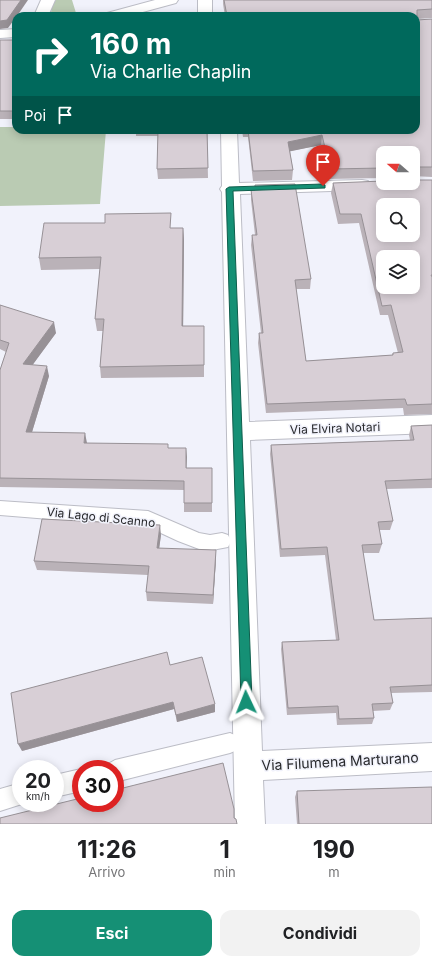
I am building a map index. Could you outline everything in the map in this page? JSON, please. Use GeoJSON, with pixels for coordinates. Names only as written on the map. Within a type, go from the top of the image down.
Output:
{"type":"FeatureCollection","features":[{"type":"Feature","properties":{"kind":"street"},"geometry":{"type":"LineString","coordinates":[[43,12],[48,0]]}},
{"type":"Feature","properties":{"kind":"street"},"geometry":{"type":"LineString","coordinates":[[127,12],[171,0]]}},
{"type":"Feature","properties":{"kind":"street"},"geometry":{"type":"LineString","coordinates":[[205,0],[205,12]]}},
{"type":"Feature","properties":{"kind":"street"},"geometry":{"type":"LineString","coordinates":[[0,34],[12,33]]}},
{"type":"Feature","properties":{"kind":"street"},"geometry":{"type":"LineString","coordinates":[[228,134],[250,824]]}},
{"type":"Feature","properties":{"kind":"street"},"geometry":{"type":"LineString","coordinates":[[229,189],[376,184]]}},
{"type":"Feature","properties":{"kind":"street","name":"Via Elvira Notari"},"geometry":{"type":"LineString","coordinates":[[238,431],[432,424]]}},
{"type":"Feature","properties":{"kind":"street","name":"Via Filumena Marturano"},"geometry":{"type":"LineString","coordinates":[[248,766],[432,757]]}},
{"type":"Feature","properties":{"kind":"lane","name":"Via Lago di Scanno"},"geometry":{"type":"LineString","coordinates":[[0,508],[148,519],[162,523],[192,538],[206,542],[222,541]]}},
{"type":"Feature","properties":{"kind":"lane"},"geometry":{"type":"LineString","coordinates":[[124,769],[230,743]]}},
{"type":"Feature","properties":{"kind":"lane"},"geometry":{"type":"LineString","coordinates":[[0,800],[12,797]]}},
{"type":"Feature","properties":{"kind":"green space"},"geometry":{"type":"Polygon","coordinates":[[[56,0],[72,0],[76,12],[51,12],[53,4],[56,0]]]}},
{"type":"Feature","properties":{"kind":"green space"},"geometry":{"type":"Polygon","coordinates":[[[0,127],[12,127],[12,134],[106,134],[100,204],[0,206],[0,127]]]}},
{"type":"Feature","properties":{"kind":"building"},"geometry":{"type":"Polygon","coordinates":[[[0,0],[21,0],[7,20],[0,21],[0,0]]]}},
{"type":"Feature","properties":{"kind":"building"},"geometry":{"type":"Polygon","coordinates":[[[224,0],[432,0],[432,9],[417,10],[417,12],[226,12],[224,0]]]}},
{"type":"Feature","properties":{"kind":"building"},"geometry":{"type":"Polygon","coordinates":[[[432,19],[432,167],[420,167],[420,146],[376,146],[376,168],[330,169],[322,135],[288,142],[293,170],[253,171],[248,134],[420,134],[420,20],[432,19]]]}},
{"type":"Feature","properties":{"kind":"building"},"geometry":{"type":"Polygon","coordinates":[[[0,40],[12,40],[12,111],[0,111],[0,40]]]}},
{"type":"Feature","properties":{"kind":"building"},"geometry":{"type":"Polygon","coordinates":[[[158,134],[207,134],[208,168],[157,169],[158,134]]]}},
{"type":"Feature","properties":{"kind":"building"},"geometry":{"type":"Polygon","coordinates":[[[420,180],[432,180],[432,404],[407,405],[405,399],[267,404],[259,333],[263,333],[252,235],[257,235],[251,190],[255,190],[255,185],[295,184],[311,279],[295,280],[306,361],[393,355],[393,353],[403,352],[391,305],[382,306],[379,294],[420,294],[420,250],[376,250],[376,280],[361,214],[340,214],[333,183],[376,181],[376,190],[420,190],[420,180]]]}},
{"type":"Feature","properties":{"kind":"building"},"geometry":{"type":"Polygon","coordinates":[[[171,213],[170,228],[183,228],[182,326],[204,326],[204,365],[100,367],[104,319],[95,319],[101,257],[39,258],[44,223],[105,223],[105,214],[171,213]]]}},
{"type":"Feature","properties":{"kind":"building"},"geometry":{"type":"Polygon","coordinates":[[[0,305],[54,322],[23,364],[47,366],[26,432],[85,433],[84,443],[168,444],[168,448],[186,448],[186,468],[212,468],[212,503],[184,503],[184,481],[0,478],[0,370],[9,343],[0,340],[0,305]]]}},
{"type":"Feature","properties":{"kind":"building"},"geometry":{"type":"Polygon","coordinates":[[[432,425],[432,479],[385,481],[393,521],[378,522],[382,544],[362,545],[374,620],[432,618],[432,685],[390,687],[393,703],[372,704],[374,718],[339,719],[338,706],[288,708],[282,642],[339,640],[327,547],[281,549],[271,445],[414,440],[411,426],[432,425]]]}},
{"type":"Feature","properties":{"kind":"building"},"geometry":{"type":"Polygon","coordinates":[[[42,519],[160,525],[157,548],[216,550],[213,595],[146,592],[149,566],[34,561],[42,519]]]}},
{"type":"Feature","properties":{"kind":"building"},"geometry":{"type":"Polygon","coordinates":[[[167,652],[170,665],[202,657],[215,704],[176,715],[173,702],[18,744],[11,693],[167,652]]]}},
{"type":"Feature","properties":{"kind":"building"},"geometry":{"type":"Polygon","coordinates":[[[223,763],[234,809],[234,818],[236,819],[237,824],[0,824],[0,818],[24,812],[64,812],[64,802],[72,800],[72,812],[124,812],[124,788],[223,763]]]}},
{"type":"Feature","properties":{"kind":"building"},"geometry":{"type":"Polygon","coordinates":[[[432,787],[432,824],[299,824],[297,791],[432,787]]]}},
{"type":"Feature","properties":{"kind":"route"},"geometry":{"type":"LineString","coordinates":[[246,702],[238,416],[229,189],[323,186]]}}]}
